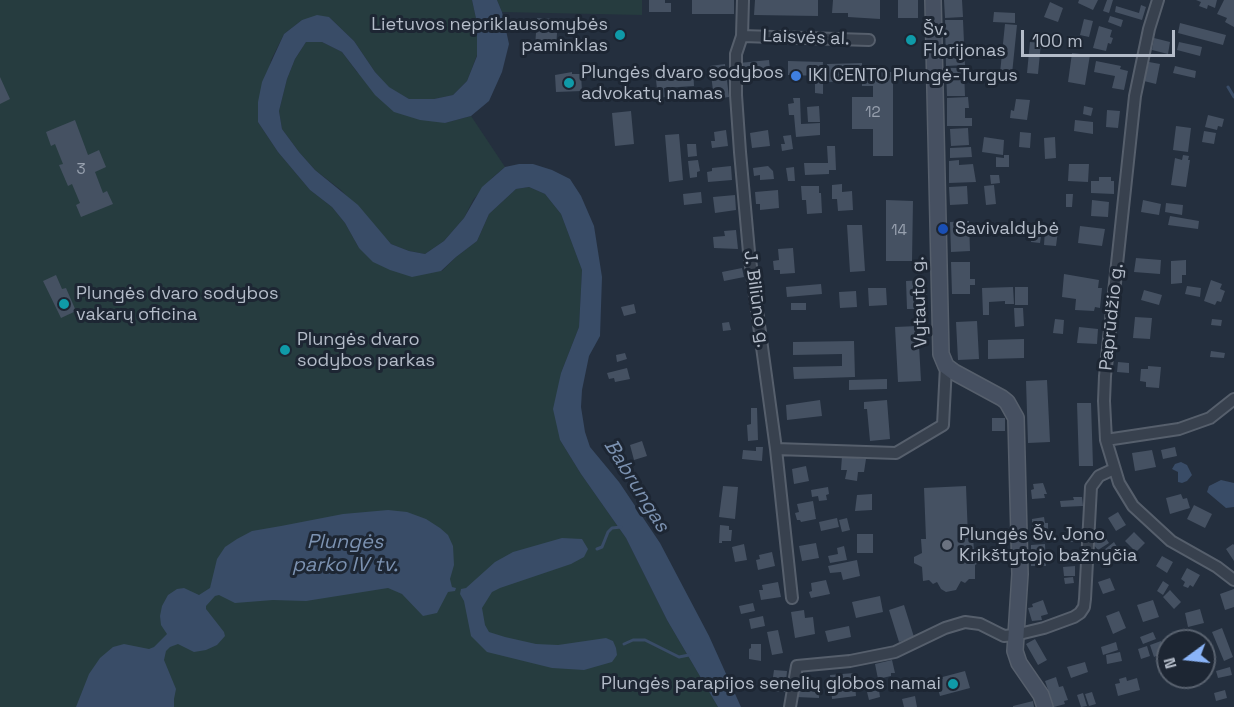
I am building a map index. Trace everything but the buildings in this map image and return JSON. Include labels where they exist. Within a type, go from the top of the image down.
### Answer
[{"type":"main road","name":"Vytauto g.","points":[[933,0],[941,354],[946,366],[1007,402],[1016,418],[1020,574],[1015,635],[1017,658],[1041,696],[1045,707]]},
{"type":"street","name":"J. Biliūno g.","points":[[743,0],[742,36],[736,54],[740,152],[749,252],[776,449],[792,598]]},
{"type":"street","name":"Paprūdžio g.","points":[[1158,0],[1149,29],[1135,96],[1105,376],[1106,440],[1114,469],[1125,495],[1145,519],[1171,541],[1217,567],[1234,580]]},
{"type":"street","name":"Laisvės al.","points":[[742,36],[869,40]]},
{"type":"street","points":[[776,449],[896,453],[943,425],[946,366]]},
{"type":"street","points":[[1106,440],[1179,429],[1210,418],[1234,399]]},
{"type":"street","points":[[790,707],[797,666],[850,661],[895,652],[945,628],[965,622],[980,624],[1004,636],[1044,628],[1074,617],[1084,607],[1091,487],[1099,476],[1114,469]]},
{"type":"green space","name":"Plungės dvaro sodybos parkas","points":[[0,0],[472,0],[477,23],[477,55],[467,81],[453,95],[434,99],[409,99],[388,87],[354,41],[329,17],[302,20],[284,34],[271,60],[258,122],[278,152],[310,190],[332,207],[345,223],[359,248],[442,271],[477,241],[489,214],[516,189],[529,187],[545,194],[561,214],[582,270],[579,327],[561,373],[560,440],[626,538],[667,620],[718,707],[0,707]]},
{"type":"green space","points":[[497,0],[642,0],[642,15],[502,12]]},
{"type":"green space","points":[[306,42],[322,42],[342,52],[357,72],[445,123],[471,116],[505,167],[473,200],[464,218],[444,241],[425,254],[391,244],[341,190],[315,170],[282,129],[279,111],[287,79],[295,59]]},
{"type":"water","points":[[472,0],[497,0],[509,44],[502,72],[489,101],[471,116],[445,123],[420,120],[394,112],[375,95],[342,52],[322,42],[306,42],[295,59],[287,79],[279,111],[282,129],[315,170],[358,205],[391,244],[425,254],[444,241],[464,218],[482,187],[505,167],[533,164],[570,179],[581,196],[594,226],[602,277],[600,336],[589,356],[582,390],[581,407],[585,432],[590,447],[619,482],[660,543],[709,636],[741,707],[718,707],[667,620],[626,538],[560,440],[553,409],[561,373],[579,327],[582,270],[561,214],[545,194],[529,187],[516,189],[489,214],[477,241],[441,271],[412,277],[373,262],[359,248],[345,223],[332,207],[310,190],[278,152],[258,122],[258,102],[262,82],[284,34],[302,20],[317,15],[329,17],[354,41],[375,72],[389,87],[409,99],[434,99],[453,95],[467,81],[477,56],[477,23]]},
{"type":"water","points":[[1181,462],[1187,465],[1192,475],[1182,483],[1178,482],[1178,472],[1172,469],[1175,464]]},
{"type":"water","points":[[1221,480],[1234,483],[1234,507],[1226,508],[1207,492],[1209,486]]},
{"type":"water","name":"Plungės parko IV tv.","points":[[388,510],[407,512],[426,519],[448,535],[453,546],[454,565],[450,579],[452,587],[456,588],[455,591],[448,592],[437,613],[423,616],[402,594],[388,588],[306,601],[273,600],[235,603],[219,595],[215,596],[206,609],[224,632],[225,636],[217,645],[194,652],[178,644],[166,651],[164,660],[176,689],[174,707],[76,707],[89,674],[100,658],[113,647],[124,644],[149,649],[154,647],[167,634],[161,625],[160,616],[168,595],[177,589],[184,588],[199,595],[210,588],[217,559],[225,547],[237,539],[252,531],[343,514]]},
{"type":"water","points":[[562,538],[582,539],[588,549],[584,557],[571,564],[492,592],[482,608],[485,625],[489,632],[536,644],[558,645],[606,638],[613,641],[617,655],[612,662],[584,670],[552,668],[487,652],[471,636],[464,601],[460,594],[461,589],[466,588],[495,562],[513,552]]},
{"type":"waterway","points":[[1228,87],[1234,97]]},
{"type":"waterway","points":[[597,549],[602,547],[612,528],[621,527]]},
{"type":"waterway","points":[[624,644],[633,640],[645,640],[679,657],[689,655]]},
{"type":"place","name":"Lietuvos nepriklausomybės paminklas","points":[[620,35]]},
{"type":"place","name":"Šv. Florijonas","points":[[911,40]]},
{"type":"place","name":"IKI CENTO Plungė-Turgus","points":[[796,76]]},
{"type":"place","name":"Plungės dvaro sodybos advokatų namas","points":[[569,83]]},
{"type":"place","name":"Savivaldybė","points":[[943,229]]},
{"type":"place","name":"Plungės dvaro sodybos vakarų oficina","points":[[64,304]]},
{"type":"place","name":"Plungės dvaro sodybos parkas","points":[[285,350]]},
{"type":"place","name":"Plungės Šv. Jono Krikštytojo bažnyčia","points":[[947,545]]},
{"type":"place","name":"Plungės parapijos senelių globos namai","points":[[953,684]]},
{"type":"water label","name":"Babrungas","points":[[636,486]]}]
